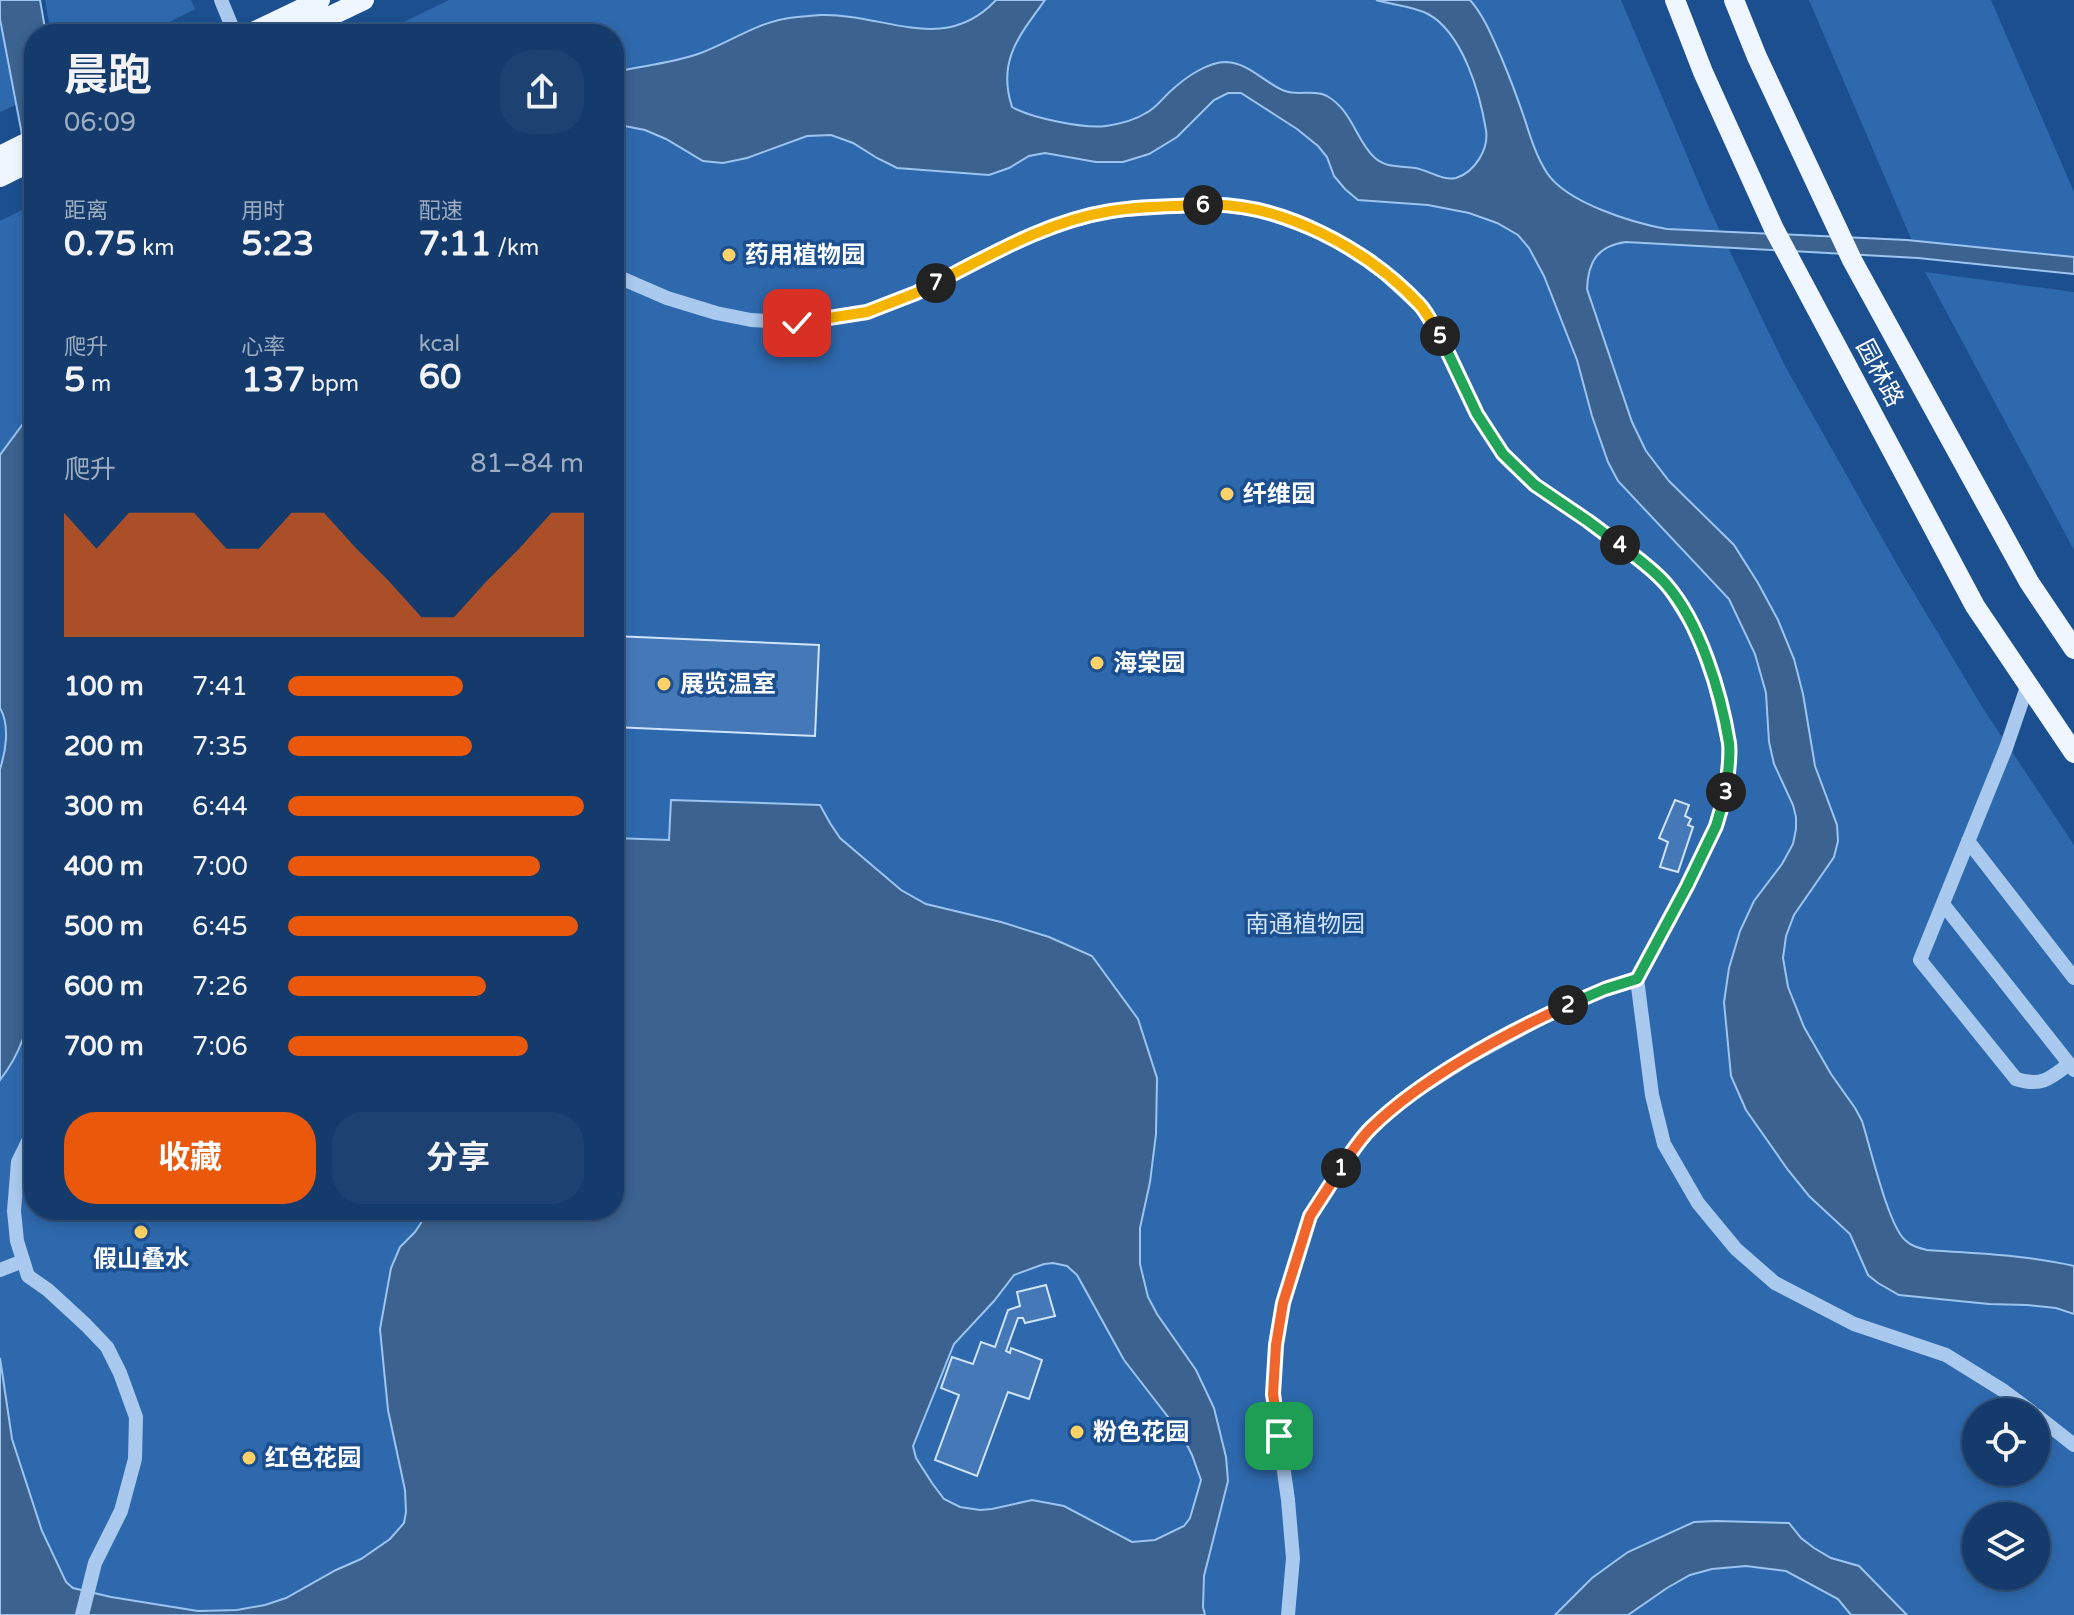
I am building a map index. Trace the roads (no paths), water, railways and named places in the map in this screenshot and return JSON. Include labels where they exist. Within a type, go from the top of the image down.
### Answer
[{"type":"main road","points":[[270,24],[320,0]]},
{"type":"main road","points":[[314,24],[364,0]]},
{"type":"main road","name":"园林路","points":[[1675,0],[1703,72],[1774,229],[1975,606],[2074,753]]},
{"type":"main road","name":"园林路","points":[[1734,0],[1757,57],[1852,260],[2029,582],[2074,649]]},
{"type":"main road","points":[[0,177],[21,154]]},
{"type":"street","points":[[221,0],[231,24]]},
{"type":"street","points":[[624,279],[667,298],[716,313],[751,320],[797,323],[867,312],[892,303],[1019,240],[1057,225],[1110,211],[1214,204],[1264,211],[1325,234],[1370,260],[1421,307],[1440,336],[1477,414],[1503,454],[1535,485],[1654,571],[1669,588],[1692,625],[1712,672],[1729,746],[1726,797],[1716,826],[1687,886],[1637,979],[1652,1095],[1664,1144],[1698,1203],[1736,1249],[1775,1283],[1854,1324],[1946,1355],[2013,1398]]},
{"type":"street","points":[[1943,904],[2072,1067],[2047,1080],[2030,1084],[2016,1079],[1920,960],[2006,748],[2028,684]]},
{"type":"street","points":[[1968,841],[2074,978]]},
{"type":"street","points":[[1288,1615],[1293,1558],[1273,1394],[1283,1303],[1310,1216],[1369,1130],[1402,1100],[1468,1058],[1549,1014],[1605,989],[1637,979]]},
{"type":"street","points":[[24,1150],[18,1162],[14,1211],[17,1241],[28,1276],[48,1290],[107,1347],[136,1417],[132,1472],[121,1511],[107,1536],[89,1582],[82,1615]]},
{"type":"street","points":[[0,1270],[23,1261]]},
{"type":"street","points":[[2050,1426],[2074,1445]]},
{"type":"place","name":"药用植物园","points":[[729,255]]},
{"type":"place","name":"纤维园","points":[[1227,494]]},
{"type":"place","name":"海棠园","points":[[1097,663]]},
{"type":"place","name":"展览温室","points":[[664,684]]},
{"type":"place","name":"假山叠水","points":[[141,1232]]},
{"type":"place","name":"粉色花园","points":[[1077,1432]]},
{"type":"place","name":"红色花园","points":[[249,1458]]},
{"type":"park label","name":"南通植物园","points":[[1305,924]]}]
